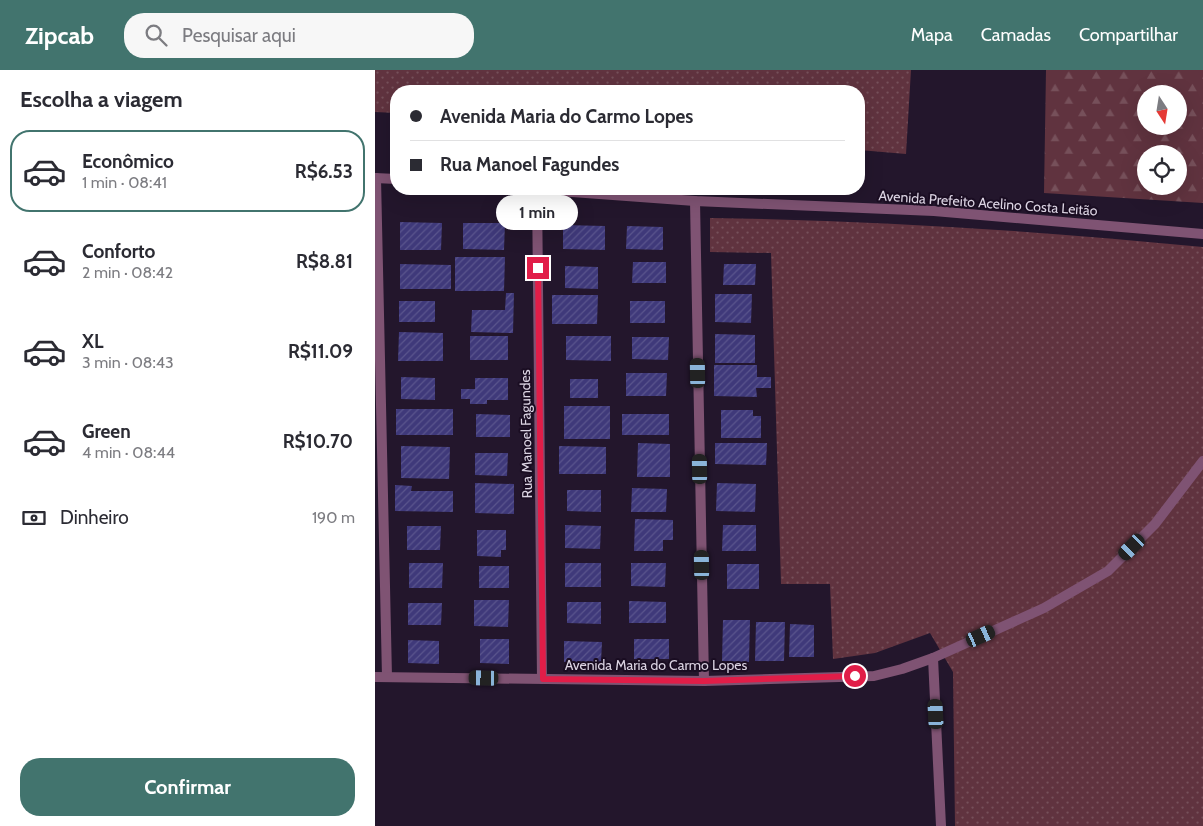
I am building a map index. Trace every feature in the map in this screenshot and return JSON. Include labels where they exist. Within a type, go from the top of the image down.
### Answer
[{"type":"street","points":[[387,677],[375,178],[390,179]]},
{"type":"street","name":"Rua Manoel Fagundes","points":[[537,195],[543,679]]},
{"type":"street","name":"Avenida Prefeito Acelino Costa Leitão","points":[[623,195],[935,211],[1203,234]]},
{"type":"street","points":[[695,200],[704,681]]},
{"type":"street","name":"Avenida Maria do Carmo Lopes","points":[[375,677],[704,681],[874,676],[902,669],[933,658],[1044,608],[1108,571],[1155,524],[1203,460]]},
{"type":"street","points":[[933,658],[941,826]]},
{"type":"green space","points":[[375,70],[911,70],[906,154],[865,151],[865,85],[390,85],[390,113],[375,112]]},
{"type":"green space","points":[[1046,70],[1203,70],[1203,203],[1044,193]]},
{"type":"green space","points":[[710,218],[834,221],[957,227],[1203,247],[1203,826],[955,826],[953,672],[930,633],[875,653],[833,659],[830,584],[781,584],[771,253],[710,252]]},
{"type":"building","points":[[400,222],[442,223],[441,250],[400,250]]},
{"type":"building","points":[[463,223],[505,223],[504,250],[463,249]]},
{"type":"building","points":[[563,225],[605,226],[605,250],[563,249]]},
{"type":"building","points":[[627,226],[663,227],[663,250],[626,249]]},
{"type":"building","points":[[455,257],[505,257],[504,291],[455,291]]},
{"type":"building","points":[[633,262],[666,262],[666,283],[632,283]]},
{"type":"building","points":[[400,264],[451,265],[451,289],[400,289]]},
{"type":"building","points":[[724,264],[756,264],[755,285],[723,285]]},
{"type":"building","points":[[565,266],[598,267],[598,289],[565,288]]},
{"type":"building","points":[[506,293],[514,293],[513,333],[471,332],[472,310],[505,310]]},
{"type":"building","points":[[715,294],[752,294],[751,323],[715,322]]},
{"type":"building","points":[[552,295],[598,295],[597,324],[552,324]]},
{"type":"building","points":[[399,301],[435,301],[435,322],[399,322]]},
{"type":"building","points":[[630,301],[665,301],[665,323],[630,323]]},
{"type":"building","points":[[399,332],[443,333],[443,361],[398,361]]},
{"type":"building","points":[[715,334],[755,335],[755,363],[715,363]]},
{"type":"building","points":[[470,336],[508,336],[508,360],[470,360]]},
{"type":"building","points":[[566,336],[611,336],[611,361],[566,360]]},
{"type":"building","points":[[632,337],[669,337],[668,360],[632,359]]},
{"type":"building","points":[[714,365],[757,365],[757,377],[771,377],[771,388],[756,388],[757,397],[714,396]]},
{"type":"building","points":[[626,373],[667,373],[666,396],[626,396]]},
{"type":"building","points":[[401,377],[435,378],[435,400],[401,399]]},
{"type":"building","points":[[475,378],[508,378],[508,400],[487,400],[487,404],[470,404],[470,399],[461,399],[461,389],[475,389]]},
{"type":"building","points":[[570,379],[598,379],[598,398],[570,398]]},
{"type":"building","points":[[564,406],[610,406],[610,439],[564,439]]},
{"type":"building","points":[[396,409],[453,409],[453,435],[396,435]]},
{"type":"building","points":[[721,410],[753,410],[753,416],[761,416],[761,438],[721,438]]},
{"type":"building","points":[[476,414],[510,415],[510,437],[476,437]]},
{"type":"building","points":[[622,414],[669,414],[669,435],[622,435]]},
{"type":"building","points":[[638,443],[670,444],[670,477],[637,477]]},
{"type":"building","points":[[715,443],[767,443],[766,465],[715,464]]},
{"type":"building","points":[[401,446],[450,447],[449,479],[401,478]]},
{"type":"building","points":[[559,446],[606,447],[606,474],[559,474]]},
{"type":"building","points":[[475,453],[508,453],[507,476],[475,475]]},
{"type":"building","points":[[475,483],[514,484],[514,514],[475,513]]},
{"type":"building","points":[[717,483],[756,484],[755,512],[716,511]]},
{"type":"building","points":[[395,485],[412,486],[411,491],[453,491],[453,512],[395,511]]},
{"type":"building","points":[[632,488],[667,489],[666,512],[631,512]]},
{"type":"building","points":[[567,490],[601,490],[601,512],[567,511]]},
{"type":"building","points":[[635,519],[673,520],[673,540],[663,540],[663,551],[634,551]]},
{"type":"building","points":[[565,525],[601,526],[600,549],[565,548]]},
{"type":"building","points":[[723,525],[756,525],[756,551],[722,551]]},
{"type":"building","points":[[407,526],[441,526],[440,550],[407,550]]},
{"type":"building","points":[[477,530],[506,530],[506,550],[501,550],[501,557],[477,556]]},
{"type":"building","points":[[409,563],[443,563],[442,588],[409,588]]},
{"type":"building","points":[[565,563],[601,563],[601,587],[565,587]]},
{"type":"building","points":[[631,563],[666,563],[665,587],[631,586]]},
{"type":"building","points":[[727,564],[759,564],[759,589],[727,589]]},
{"type":"building","points":[[479,566],[509,566],[509,588],[479,588]]},
{"type":"building","points":[[474,600],[509,600],[508,627],[474,626]]},
{"type":"building","points":[[629,601],[666,602],[666,623],[629,623]]},
{"type":"building","points":[[567,602],[601,602],[601,624],[567,623]]},
{"type":"building","points":[[408,603],[442,603],[441,625],[408,625]]},
{"type":"building","points":[[723,620],[750,620],[749,662],[722,661]]},
{"type":"building","points":[[756,622],[785,622],[784,661],[755,661]]},
{"type":"building","points":[[790,624],[814,625],[814,657],[789,657]]},
{"type":"building","points":[[480,639],[509,639],[509,664],[480,663]]},
{"type":"building","points":[[634,639],[669,639],[669,659],[634,659]]},
{"type":"building","points":[[408,640],[439,641],[439,664],[408,663]]},
{"type":"building","points":[[564,641],[602,642],[601,662],[564,662]]},
{"type":"route","points":[[538,268],[543,679],[704,681],[855,676]]}]
